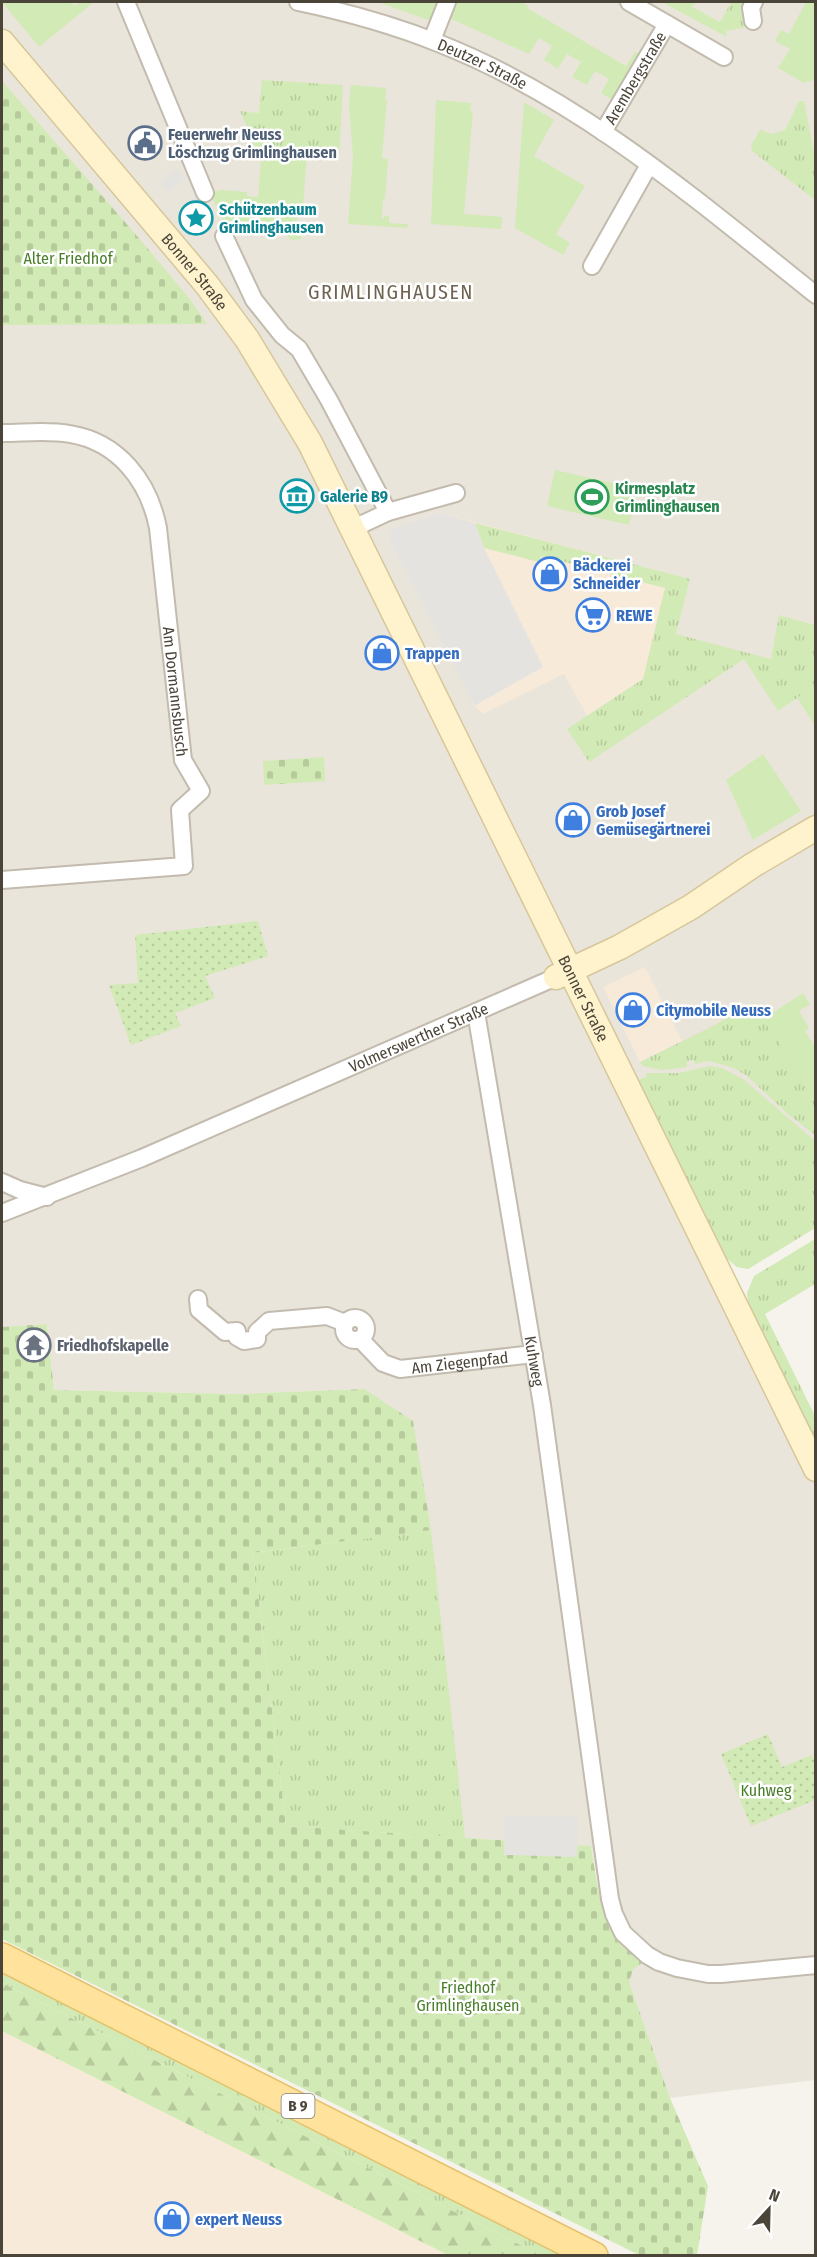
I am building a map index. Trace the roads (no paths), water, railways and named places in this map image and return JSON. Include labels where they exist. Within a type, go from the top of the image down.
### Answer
[{"type":"main road","name":"Bonner Straße","points":[[2,42],[162,229],[241,330],[279,388],[354,528],[563,974],[816,1469]]},
{"type":"main road","name":"Volmerswerther Straße","points":[[563,974],[620,947],[691,907],[753,865],[816,828]]},
{"type":"main road","name":"B 9","points":[[2,1957],[594,2256]]},
{"type":"street","points":[[126,2],[206,193]]},
{"type":"street","name":"Deutzer Straße","points":[[298,2],[390,26],[432,40],[525,84],[603,132],[649,165],[816,295]]},
{"type":"street","points":[[432,40],[447,2]]},
{"type":"street","name":"Arembergstraße","points":[[628,2],[724,57]]},
{"type":"street","points":[[753,21],[751,8],[754,2]]},
{"type":"street","name":"Arembergstraße","points":[[603,132],[667,24]]},
{"type":"street","points":[[592,266],[649,165]]},
{"type":"street","points":[[224,236],[254,300],[282,334],[299,349],[329,400],[388,512]]},
{"type":"street","name":"Am Dormannsbusch","points":[[2,434],[51,432],[87,438],[115,453],[129,465],[145,488],[154,509],[158,528],[183,760],[201,790],[180,810],[184,866],[2,880]]},
{"type":"street","points":[[354,528],[388,512],[456,493]]},
{"type":"street","name":"Volmerswerther Straße","points":[[2,1214],[142,1158],[563,974]]},
{"type":"street","name":"Kuhweg","points":[[476,1012],[502,1159],[521,1289],[534,1354],[601,1848],[614,1914],[623,1933],[637,1947],[659,1962],[676,1968],[721,1974],[816,1965]]},
{"type":"street","points":[[2,1182],[20,1190],[47,1197]]},
{"type":"street","name":"Am Ziegenpfad","points":[[198,1299],[199,1310],[225,1332],[237,1331],[237,1337],[244,1341],[257,1339],[257,1332],[269,1321],[327,1316],[345,1323],[344,1335],[349,1340],[361,1340],[383,1363],[400,1369],[534,1354]]},
{"type":"place","name":"Feuerwehr Neuss Löschzug Grimlinghausen","points":[[145,143]]},
{"type":"place","name":"Schützenbaum Grimlinghausen","points":[[196,218]]},
{"type":"place","name":"Galerie B9","points":[[297,496]]},
{"type":"place","name":"Kirmesplatz Grimlinghausen","points":[[592,497]]},
{"type":"place","name":"Bäckerei Schneider","points":[[550,574]]},
{"type":"place","name":"REWE","points":[[593,615]]},
{"type":"place","name":"Trappen","points":[[382,653]]},
{"type":"place","name":"Grob Josef Gemüsegärtnerei","points":[[573,820]]},
{"type":"place","name":"Citymobile Neuss","points":[[633,1010]]},
{"type":"place","name":"Friedhofskapelle","points":[[34,1345]]},
{"type":"place","name":"expert Neuss","points":[[172,2219]]},
{"type":"district","name":"GRIMLINGHAUSEN","points":[[391,292]]},
{"type":"park label","name":"Alter Friedhof","points":[[68,258]]},
{"type":"park label","name":"Friedhof Grimlinghausen","points":[[468,1996]]}]
